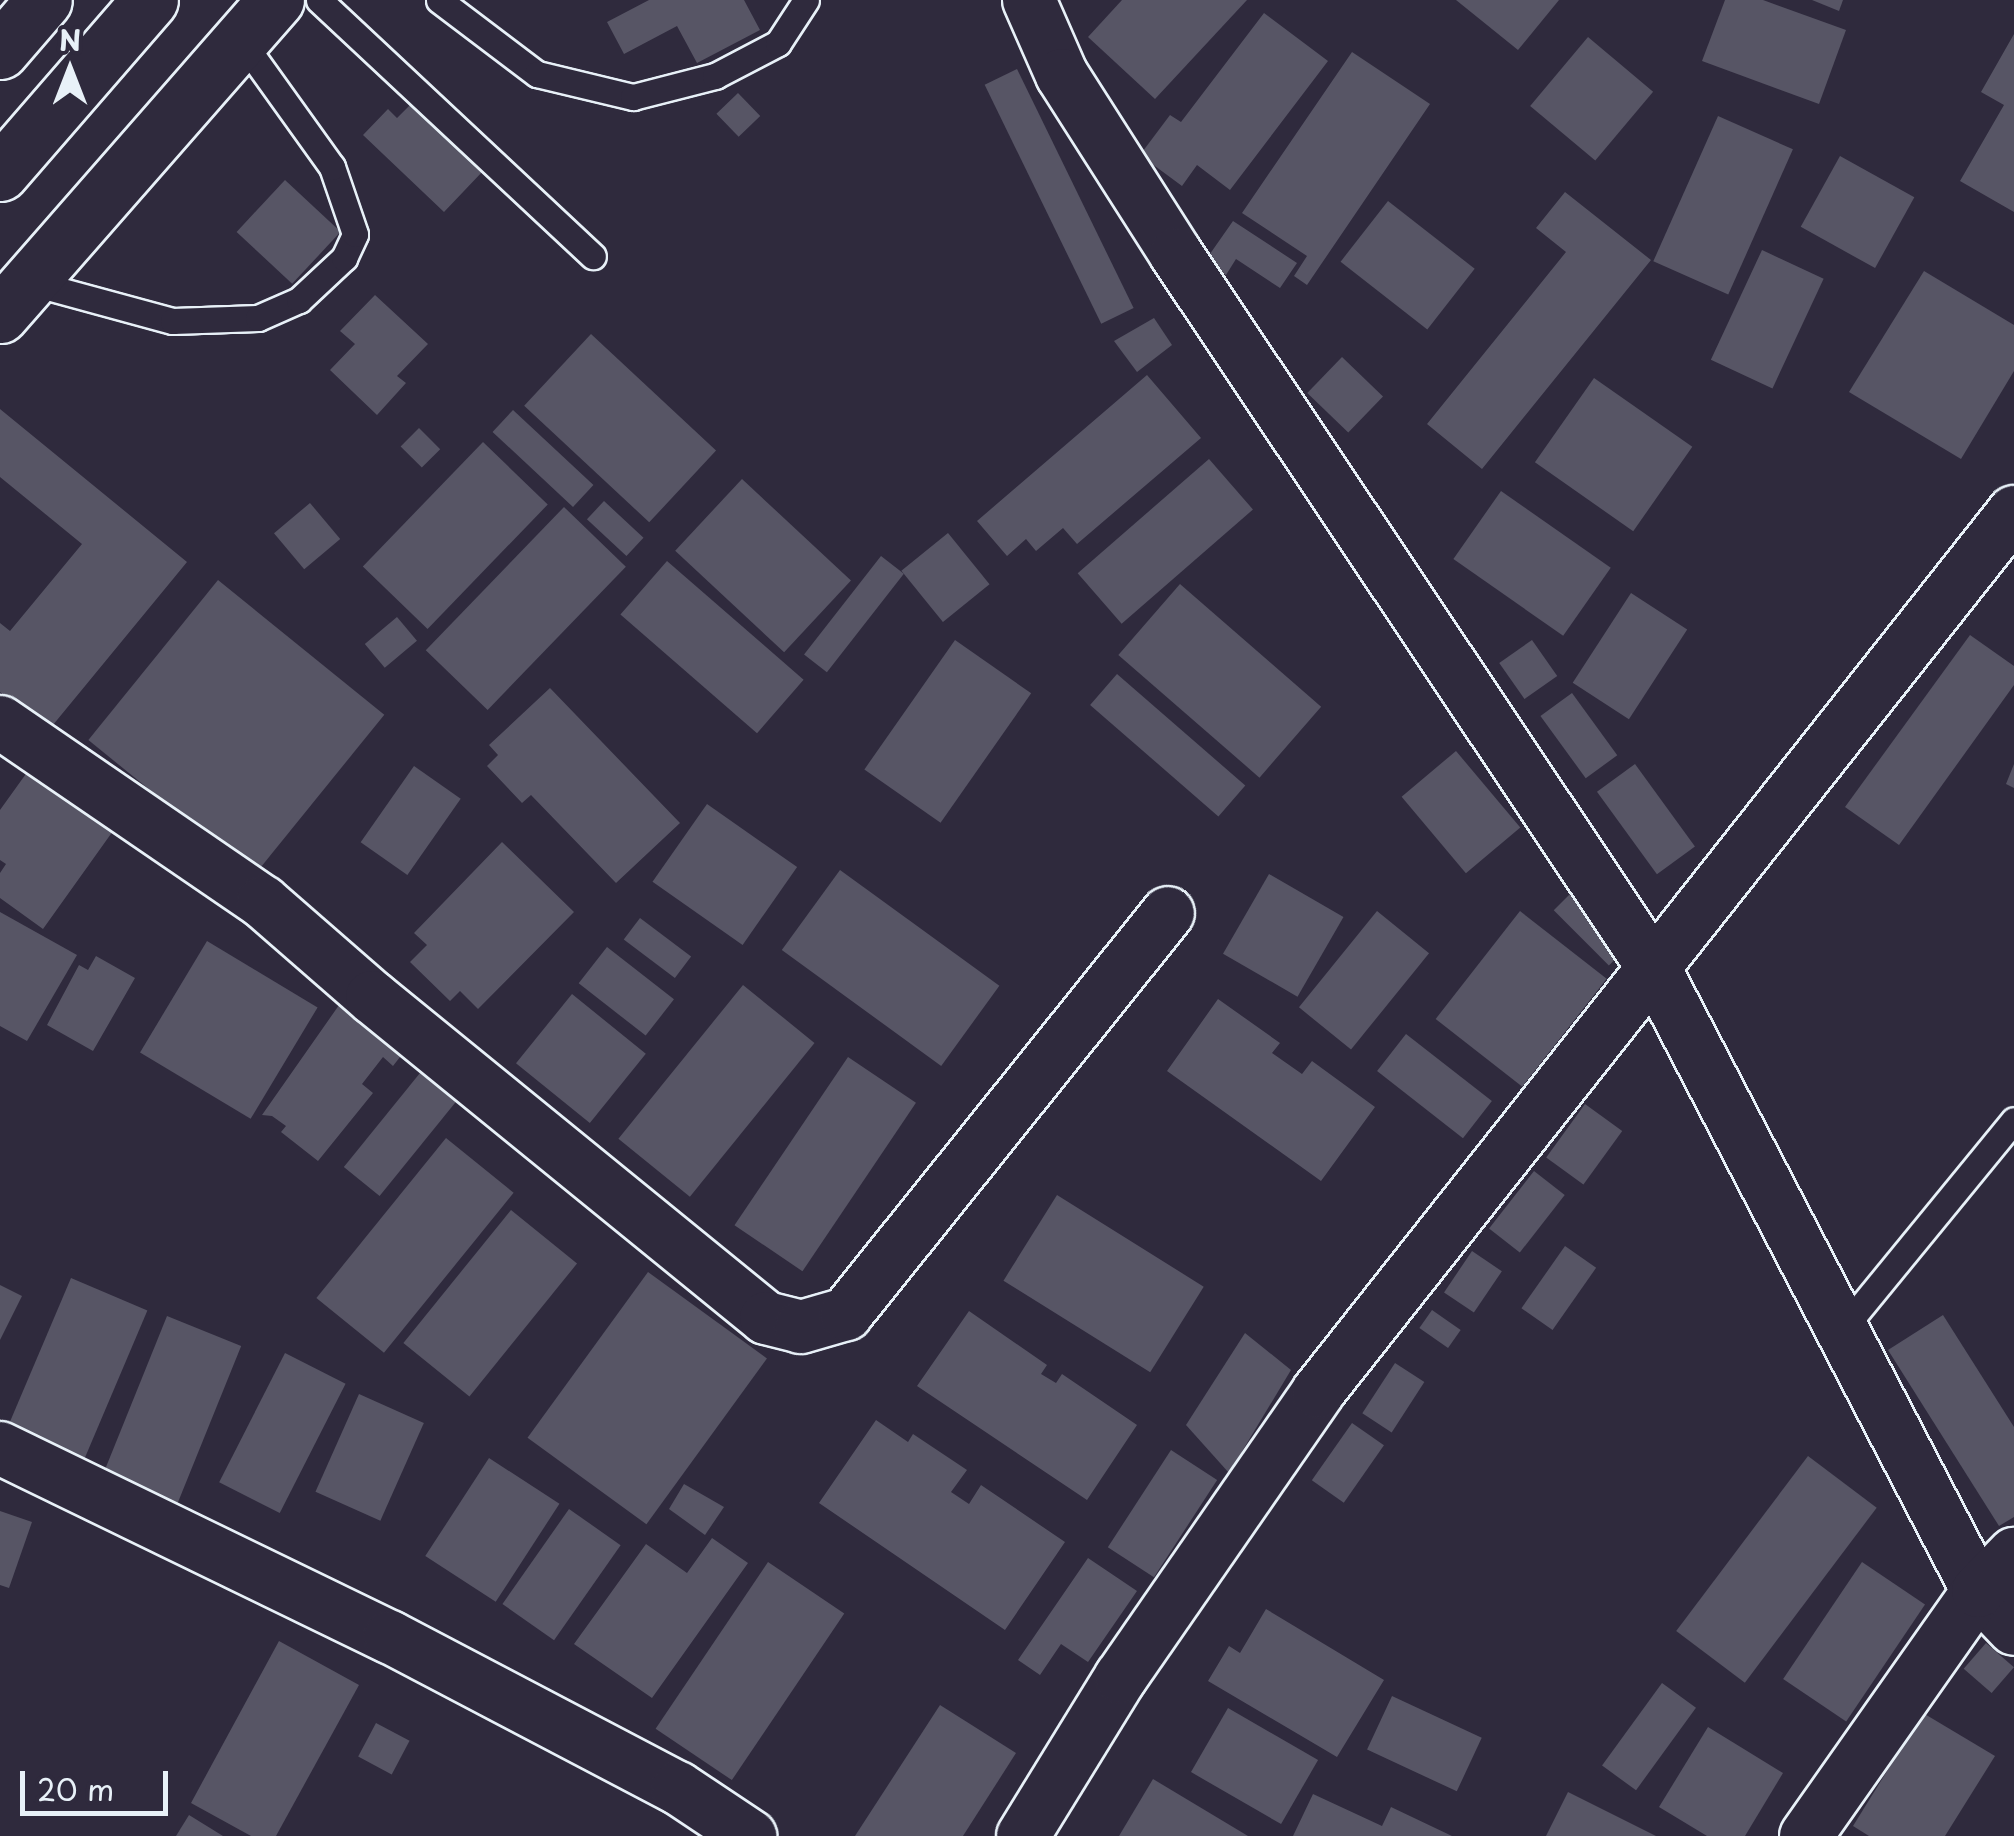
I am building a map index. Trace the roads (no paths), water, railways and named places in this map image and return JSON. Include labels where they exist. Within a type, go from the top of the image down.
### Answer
[{"type":"highway","points":[[0,50],[44,0]]},
{"type":"highway","points":[[0,173],[150,0]]},
{"type":"highway","points":[[14,299],[259,20]]},
{"type":"street","points":[[1029,0],[1062,74],[1176,254],[1655,970],[1978,1591],[2014,1629]]},
{"type":"street","points":[[1023,1836],[1121,1678],[1318,1392],[2014,512]]},
{"type":"street","points":[[0,722],[264,902],[372,997],[766,1318],[801,1327],[846,1314],[1168,913]]},
{"type":"street","points":[[0,1448],[390,1637],[678,1788],[750,1836]]},
{"type":"street","points":[[1806,1836],[1978,1591],[2014,1554]]},
{"type":"lane","points":[[319,0],[593,256]]},
{"type":"lane","points":[[440,0],[537,74],[633,97],[715,76],[778,42],[806,0]]},
{"type":"lane","points":[[14,299],[173,321],[258,318],[298,300],[344,258],[355,234],[332,166],[259,20]]},
{"type":"lane","points":[[1842,1330],[2014,1120]]}]
